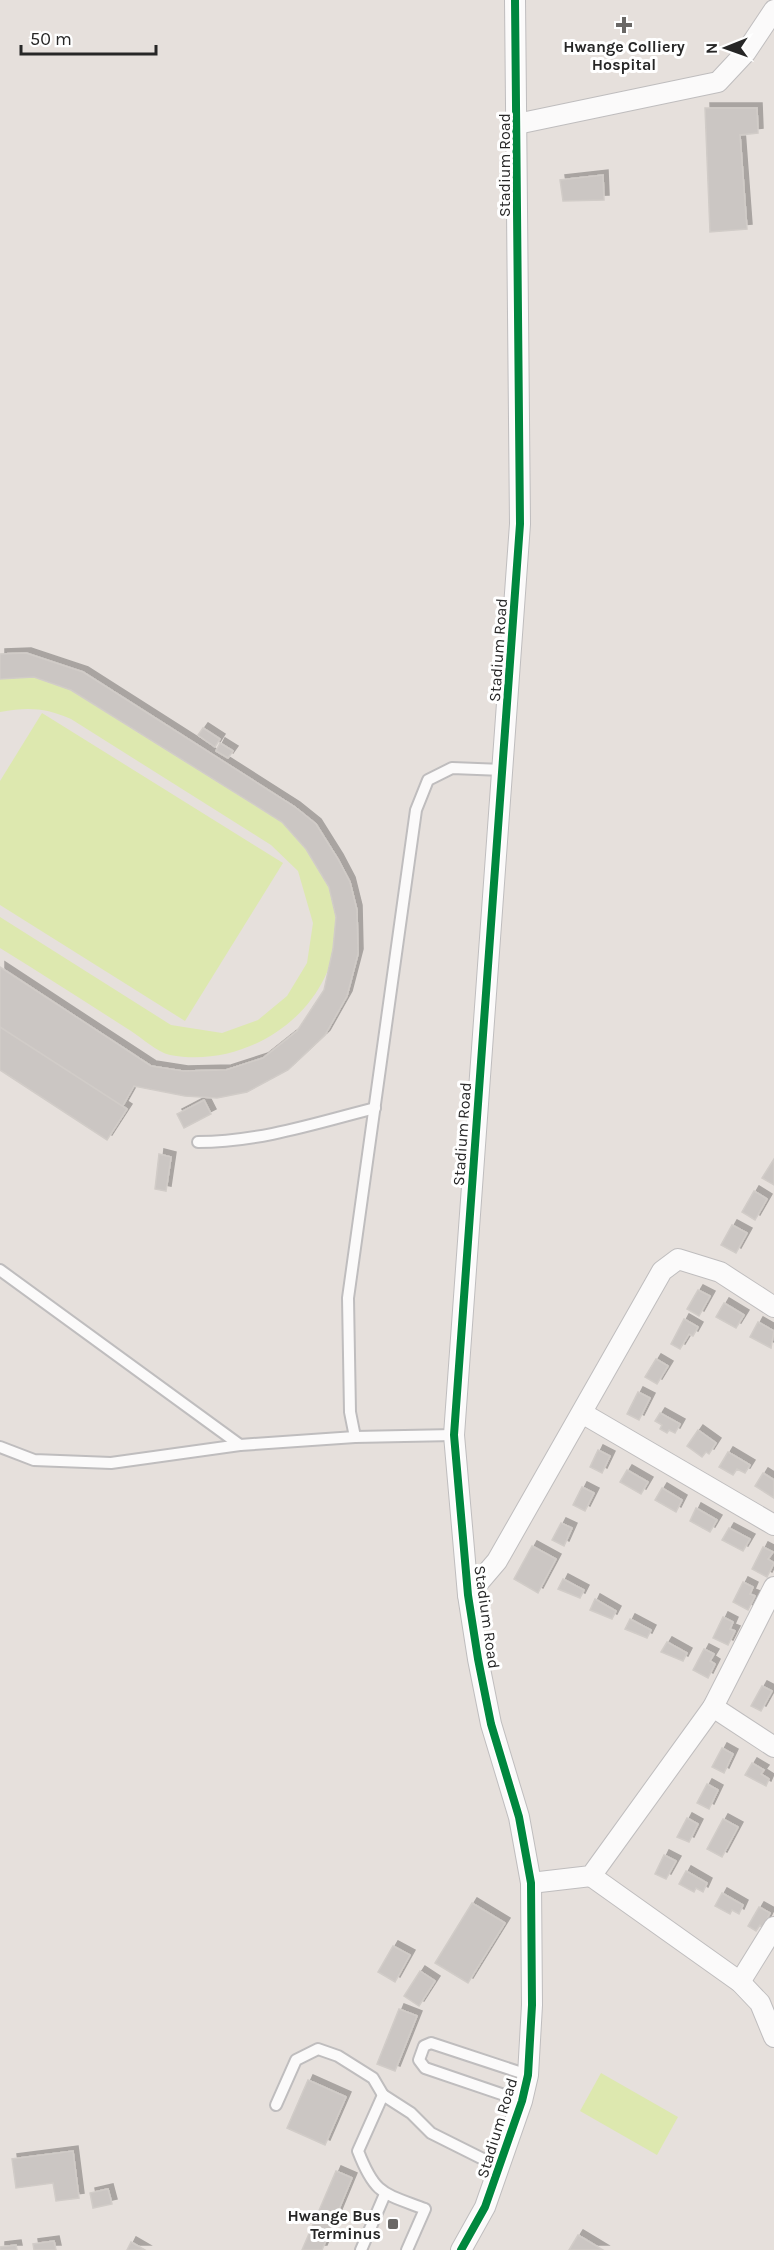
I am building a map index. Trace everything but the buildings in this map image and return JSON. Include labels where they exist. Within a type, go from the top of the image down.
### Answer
[{"type":"street","name":"Stadium Road","points":[[461,2250],[485,2207],[501,2168],[522,2101],[528,2075],[532,2005],[531,1883],[519,1817],[491,1724],[468,1595],[454,1435],[520,524],[515,0]]},
{"type":"street","points":[[517,124],[718,82],[746,52],[774,10]]},
{"type":"street","points":[[468,1595],[496,1561],[662,1271],[678,1259],[720,1272],[774,1306]]},
{"type":"street","points":[[582,1413],[774,1525]]},
{"type":"street","points":[[591,1876],[713,1707],[774,1587]]},
{"type":"street","points":[[713,1707],[774,1747]]},
{"type":"street","points":[[531,1883],[591,1876],[740,1982],[760,2003],[774,2037]]},
{"type":"street","points":[[740,1982],[774,1927]]},
{"type":"lane","points":[[355,1437],[350,1412],[348,1298],[416,810],[428,780],[452,768],[503,770]]},
{"type":"lane","points":[[198,1142],[226,1142],[289,1131],[375,1108]]},
{"type":"lane","points":[[0,1270],[240,1445]]},
{"type":"lane","points":[[0,1447],[34,1460],[111,1463],[240,1445],[355,1437],[454,1435]]},
{"type":"lane","points":[[522,2101],[425,2068],[419,2060],[424,2046],[431,2043],[528,2075]]},
{"type":"lane","points":[[276,2104],[296,2060],[318,2049],[338,2056],[373,2078],[382,2095],[411,2113],[431,2133],[501,2168]]},
{"type":"lane","points":[[382,2095],[358,2151],[369,2180],[385,2193],[425,2209],[407,2250]]},
{"type":"lane","points":[[361,2250],[385,2193]]},
{"type":"green space","points":[[34,677],[71,690],[282,822],[315,861],[329,888],[336,924],[332,958],[319,988],[298,1015],[271,1036],[239,1050],[205,1057],[170,1055],[155,1048],[0,948],[0,917],[171,1025],[222,1033],[258,1020],[287,996],[307,963],[313,923],[298,871],[271,845],[71,719],[37,709],[0,712],[0,679]]},
{"type":"green space","points":[[42,713],[283,863],[185,1021],[0,905],[0,781]]},
{"type":"green space","points":[[601,2073],[678,2117],[657,2155],[580,2111]]},
{"type":"cycle path","points":[[461,2250],[485,2207],[522,2101],[528,2075],[532,2005],[531,1883],[519,1817],[491,1724],[478,1659],[468,1595],[454,1435],[520,524],[515,0]]},
{"type":"place","name":"Hwange Colliery Hospital","points":[[624,25]]},
{"type":"place","name":"Hwange Bus Terminus","points":[[393,2224]]}]
